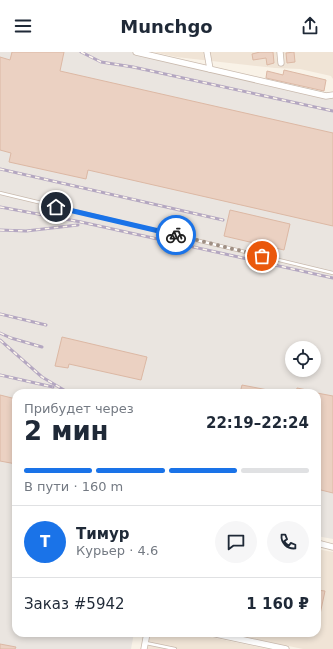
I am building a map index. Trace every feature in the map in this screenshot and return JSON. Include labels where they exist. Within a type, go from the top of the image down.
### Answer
[{"type":"street","points":[[136,52],[326,96],[333,95]]},
{"type":"street","points":[[207,52],[210,69]]},
{"type":"street","points":[[280,52],[282,63]]},
{"type":"street","points":[[321,544],[333,547]]},
{"type":"street","points":[[144,649],[146,637]]},
{"type":"street","points":[[230,637],[286,649]]},
{"type":"lane","points":[[0,193],[333,273]]},
{"type":"lane","points":[[145,642],[175,649]]},
{"type":"shaded area","points":[[0,52],[131,52],[333,98],[333,539],[321,537],[321,389],[12,389],[12,637],[133,637],[131,649],[0,649]]},
{"type":"shaded area","points":[[153,52],[333,52],[333,79],[331,76],[300,69],[275,68],[176,57]]},
{"type":"shaded area","points":[[321,550],[333,552],[333,649],[303,649],[246,637],[321,637]]},
{"type":"shaded area","points":[[149,637],[210,637],[268,649],[147,649]]},
{"type":"building","points":[[12,52],[64,52],[60,71],[333,133],[333,226],[88,170],[86,179],[9,162],[11,153],[0,150],[0,57],[10,60]]},
{"type":"building","points":[[260,52],[273,52],[274,63],[267,65],[266,58],[253,60],[252,54]]},
{"type":"building","points":[[294,52],[295,62],[287,63],[286,53]]},
{"type":"building","points":[[284,70],[326,80],[324,91],[266,78],[267,71],[283,75]]},
{"type":"building","points":[[230,210],[290,224],[284,250],[224,236]]},
{"type":"building","points":[[62,337],[147,357],[141,380],[69,364],[68,368],[55,366]]},
{"type":"building","points":[[242,385],[263,389],[241,389]]},
{"type":"building","points":[[321,394],[333,396],[333,493],[321,490]]},
{"type":"building","points":[[0,395],[12,398],[12,463],[0,461]]},
{"type":"building","points":[[321,590],[325,591],[321,610]]},
{"type":"building","points":[[0,644],[16,647],[15,649],[0,649]]},
{"type":"railway","points":[[81,52],[101,62],[133,67],[333,111]]},
{"type":"railway","points":[[0,169],[223,220]]},
{"type":"railway","points":[[0,207],[81,222],[333,278]]},
{"type":"railway","points":[[0,230],[26,231],[78,225]]},
{"type":"railway","points":[[0,314],[46,325]]},
{"type":"railway","points":[[0,333],[11,338],[42,347]]},
{"type":"railway","points":[[0,340],[42,377],[62,389]]},
{"type":"railway","points":[[0,375],[53,387]]},
{"type":"way so far","points":[[176,235],[262,256]]},
{"type":"route","points":[[56,207],[176,235]]}]
